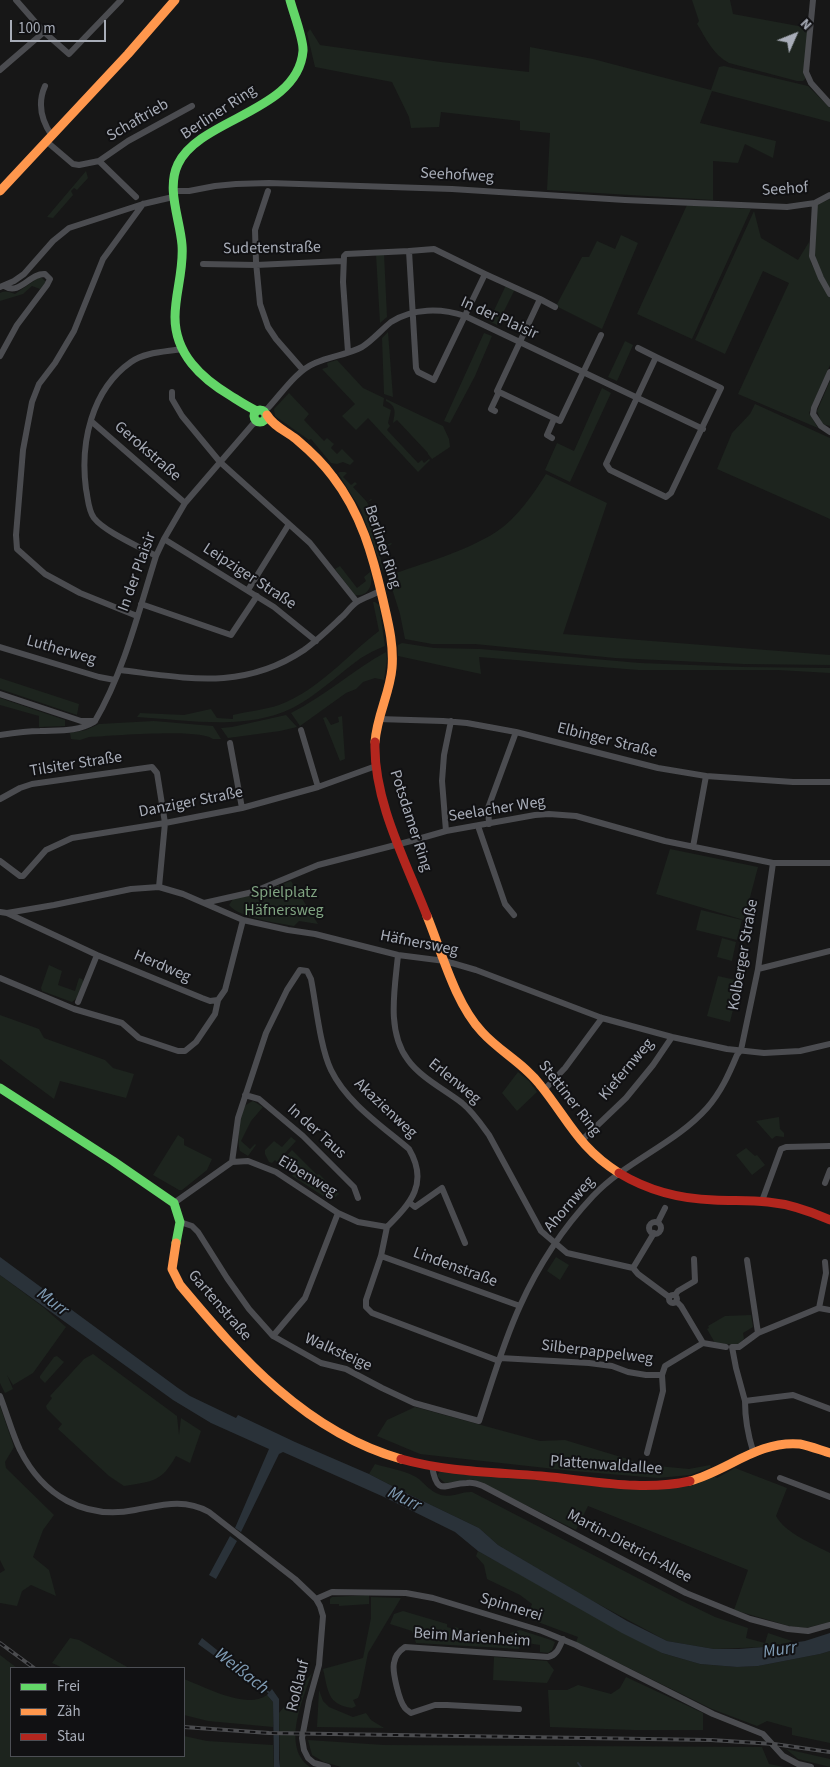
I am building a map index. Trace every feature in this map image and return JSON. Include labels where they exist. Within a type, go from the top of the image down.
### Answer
[{"type":"street","points":[[20,1],[44,32],[69,54],[121,0]]},
{"type":"street","points":[[0,191],[175,0]]},
{"type":"street","name":"Berliner Ring","points":[[290,0],[304,56],[299,70],[287,86],[196,143],[186,151],[177,165],[173,194],[182,246],[182,264],[175,318],[182,349],[197,372],[209,383],[310,450],[330,471],[347,495],[364,533],[381,590],[389,627]]},
{"type":"street","points":[[813,0],[806,72],[811,84],[830,104]]},
{"type":"street","points":[[0,70],[44,32]]},
{"type":"street","points":[[45,86],[41,95],[41,111],[49,139]]},
{"type":"street","name":"Schaftrieb","points":[[49,139],[73,164],[79,165],[99,161],[128,141],[192,106]]},
{"type":"street","name":"Schaftrieb","points":[[99,161],[136,197]]},
{"type":"street","name":"Seehofweg","points":[[2,286],[24,274],[53,241],[69,228],[173,194],[215,186],[269,183],[452,189],[740,206]]},
{"type":"street","points":[[268,191],[255,230],[260,304],[268,326],[276,339],[303,370]]},
{"type":"street","name":"Seehof","points":[[740,206],[787,207],[814,204],[830,195]]},
{"type":"street","points":[[137,616],[80,593],[45,574],[17,549],[16,535],[23,450],[32,402],[39,384],[55,363],[74,331],[103,259],[143,204]]},
{"type":"street","points":[[814,204],[812,256],[820,278],[830,294]]},
{"type":"street","points":[[485,274],[434,380],[418,372],[416,368],[409,251],[434,249],[555,307]]},
{"type":"street","name":"Sudetenstraße","points":[[203,264],[256,265],[342,261],[346,254],[409,251]]},
{"type":"street","points":[[342,261],[348,352]]},
{"type":"street","points":[[0,356],[17,325],[50,280],[45,274],[41,274],[20,287],[13,289],[2,286]]},
{"type":"street","points":[[495,411],[491,409],[499,392],[497,391],[540,299]]},
{"type":"street","name":"In der Plaisir","points":[[95,721],[105,705],[120,670],[156,556],[185,503],[303,370],[314,363],[362,346],[396,320],[429,310],[440,310],[465,316],[702,429]]},
{"type":"street","points":[[499,392],[560,421],[601,335]]},
{"type":"street","points":[[638,348],[656,356],[721,388],[668,497],[610,470],[606,466],[606,461],[656,356]]},
{"type":"street","points":[[156,556],[110,530],[92,516],[87,496],[84,462],[91,421],[96,405],[115,375],[140,357],[182,349]]},
{"type":"street","points":[[830,372],[813,414],[821,426],[830,432]]},
{"type":"street","points":[[172,392],[172,399],[182,416],[220,462],[310,544],[357,602]]},
{"type":"street","points":[[552,438],[547,435],[554,419]]},
{"type":"street","name":"Gerokstraße","points":[[91,421],[185,503]]},
{"type":"street","points":[[248,590],[289,524]]},
{"type":"street","name":"Leipziger Straße","points":[[164,539],[274,607],[316,641]]},
{"type":"street","points":[[120,670],[209,680],[240,677],[263,671],[289,659],[316,641],[357,602],[381,590]]},
{"type":"street","points":[[141,604],[231,635],[257,596]]},
{"type":"street","name":"Potsdamer Ring","points":[[389,627],[392,655],[391,676],[378,719],[376,766],[399,844],[445,960]]},
{"type":"street","name":"Lutherweg","points":[[0,647],[115,680]]},
{"type":"street","points":[[0,694],[81,722],[95,721]]},
{"type":"street","name":"Elbinger Straße","points":[[378,719],[451,721],[516,732],[658,768],[706,776],[793,782],[830,782]]},
{"type":"street","points":[[0,735],[39,730],[66,731],[82,728],[95,721]]},
{"type":"street","points":[[446,831],[442,781],[444,756],[451,721]]},
{"type":"street","points":[[301,730],[318,787]]},
{"type":"street","points":[[489,824],[488,808],[516,732]]},
{"type":"street","points":[[230,743],[242,808]]},
{"type":"street","name":"Danziger Straße","points":[[0,861],[20,876],[26,874],[46,850],[62,841],[242,808],[318,787],[376,766]]},
{"type":"street","name":"Tilsiter Straße","points":[[0,799],[32,784],[152,767],[157,774],[165,823]]},
{"type":"street","points":[[693,847],[706,776]]},
{"type":"street","name":"Seelacher Weg","points":[[202,903],[253,892],[318,865],[446,831],[535,815],[576,816],[693,847],[773,863],[830,863]]},
{"type":"street","points":[[159,887],[165,823]]},
{"type":"street","points":[[478,826],[505,904],[514,915]]},
{"type":"street","name":"Kolberger Straße","points":[[741,1050],[758,969],[773,863]]},
{"type":"street","name":"Häfnersweg","points":[[4,912],[159,887],[182,894],[243,920],[315,934],[398,955],[445,960],[602,1018],[672,1036],[752,1052],[783,1053],[830,1044]]},
{"type":"street","name":"Herdweg","points":[[4,912],[98,955],[202,998],[210,1001],[218,1000]]},
{"type":"street","points":[[0,978],[74,1010],[122,1023],[139,1038],[185,1052],[196,1042],[215,1014],[218,1000],[225,990],[243,920]]},
{"type":"street","points":[[758,969],[830,951]]},
{"type":"street","points":[[78,1002],[98,955]]},
{"type":"street","name":"Erlenweg","points":[[398,955],[394,1010],[396,1030],[402,1050],[415,1068],[463,1104],[480,1122],[489,1135],[531,1215],[541,1231],[554,1243],[566,1253],[633,1268]]},
{"type":"street","name":"Stettiner Ring","points":[[445,960],[470,1020],[499,1048],[528,1070],[584,1138],[588,1149],[620,1174],[658,1191],[689,1198],[762,1201],[799,1208],[830,1220]]},
{"type":"street","name":"Akazienweg","points":[[245,1095],[266,1033],[287,990],[300,970],[305,969],[310,975],[324,1051],[330,1069],[340,1085],[359,1106],[409,1149],[418,1169],[410,1203],[387,1227]]},
{"type":"street","points":[[544,1090],[565,1068],[602,1018]]},
{"type":"street","name":"Kiefernweg","points":[[584,1138],[626,1098],[653,1065],[672,1036]]},
{"type":"street","name":"Ahornweg","points":[[479,1420],[499,1359],[520,1306],[554,1243],[594,1194],[694,1121],[708,1107],[721,1089],[741,1050]]},
{"type":"street","points":[[0,1088],[114,1161],[174,1204],[232,1162],[235,1128],[245,1095]]},
{"type":"street","name":"In der Taus","points":[[245,1095],[258,1099],[303,1136],[354,1186],[358,1198]]},
{"type":"street","points":[[762,1201],[781,1149],[786,1147],[830,1146]]},
{"type":"street","name":"Eibenweg","points":[[232,1162],[248,1161],[276,1172],[338,1212]]},
{"type":"street","points":[[825,1183],[830,1170]]},
{"type":"street","points":[[410,1203],[415,1207],[442,1188],[465,1243]]},
{"type":"street","name":"Gartenstraße","points":[[174,1204],[180,1222],[172,1263],[172,1273],[183,1289],[257,1371],[298,1409],[324,1426],[372,1449],[396,1458],[432,1466]]},
{"type":"street","points":[[665,1208],[658,1222],[652,1222],[650,1225],[650,1229],[654,1233],[633,1268],[638,1274],[682,1306],[703,1343]]},
{"type":"street","points":[[273,1336],[305,1298],[338,1212],[358,1222],[387,1227],[381,1256]]},
{"type":"street","name":"Walksteige","points":[[180,1222],[192,1226],[198,1232],[248,1309],[273,1336],[321,1363],[346,1369],[414,1403],[479,1420]]},
{"type":"street","name":"Lindenstraße","points":[[381,1256],[520,1306]]},
{"type":"street","name":"Silberpappelweg","points":[[381,1256],[366,1300],[368,1310],[372,1313],[499,1359],[589,1363],[612,1366],[628,1372],[646,1375],[662,1374]]},
{"type":"street","points":[[673,1298],[678,1291],[695,1281],[694,1260]]},
{"type":"street","points":[[747,1260],[758,1333]]},
{"type":"street","points":[[819,1308],[826,1272],[824,1262]]},
{"type":"street","points":[[753,1451],[745,1413],[746,1401],[732,1348],[739,1347],[750,1337],[758,1333],[819,1308],[830,1310]]},
{"type":"street","points":[[647,1453],[663,1391],[662,1374],[665,1366],[703,1343],[726,1347]]},
{"type":"street","points":[[746,1401],[793,1395],[830,1409]]},
{"type":"street","points":[[0,1396],[20,1449],[27,1461],[46,1484],[63,1498],[84,1509],[108,1513],[122,1513],[164,1505],[191,1504],[209,1512],[283,1570],[316,1599]]},
{"type":"street","name":"Plattenwaldallee","points":[[432,1466],[652,1486],[692,1481],[706,1476],[753,1451],[767,1447],[793,1444],[830,1452]]},
{"type":"street","name":"Martin-Dietrich-Allee","points":[[432,1466],[434,1479],[441,1486],[447,1487],[466,1482],[483,1486],[686,1593],[729,1611],[768,1625],[798,1631],[830,1626]]},
{"type":"street","points":[[780,1478],[830,1497]]},
{"type":"street","name":"Spinnerei","points":[[316,1599],[332,1592],[406,1593],[433,1598],[563,1639],[705,1711],[763,1734],[783,1756],[812,1767]]},
{"type":"street","name":"Roßlauf","points":[[316,1599],[323,1616],[319,1665],[309,1701],[302,1738],[304,1750],[308,1758],[314,1763],[328,1767]]},
{"type":"street","name":"Beim Marienheim","points":[[519,1709],[435,1705],[411,1713],[405,1709],[395,1679],[393,1664],[398,1651],[405,1647],[548,1657],[553,1656],[563,1639]]},
{"type":"green space","points":[[692,0],[730,0],[733,14],[809,28],[805,79],[797,81],[723,60],[710,46],[697,24],[699,21]]},
{"type":"green space","points":[[310,29],[320,45],[529,72],[530,47],[593,59],[711,90],[719,67],[724,66],[808,86],[830,108],[830,122],[712,91],[700,123],[776,141],[773,158],[745,144],[738,163],[713,161],[713,200],[547,190],[550,133],[520,130],[520,121],[441,112],[439,127],[411,128],[409,117],[392,82],[315,67],[307,33]]},
{"type":"green space","points":[[86,171],[88,178],[77,190],[74,188],[71,191],[73,195],[53,218],[47,217]]},
{"type":"green space","points":[[830,199],[830,289],[819,269],[814,252],[817,205]]},
{"type":"green space","points":[[687,205],[751,209],[692,339],[637,314]]},
{"type":"green space","points":[[754,211],[761,238],[798,260],[809,242],[811,263],[830,298],[830,365],[809,413],[818,428],[738,394],[789,283],[763,271],[725,354],[695,340]]},
{"type":"green space","points":[[621,235],[638,243],[602,329],[556,306],[582,257],[589,257],[597,241],[615,249]]},
{"type":"green space","points":[[384,253],[387,317],[380,323],[376,254]]},
{"type":"green space","points":[[38,278],[42,278],[46,282],[40,289],[32,286],[23,294],[0,301],[0,293],[6,291],[15,294]]},
{"type":"green space","points":[[507,283],[516,287],[497,325],[489,321]]},
{"type":"green space","points":[[388,332],[393,397],[384,394],[382,338]]},
{"type":"green space","points":[[484,333],[492,336],[475,376],[450,423],[444,421]]},
{"type":"green space","points":[[625,341],[633,345],[617,381],[608,377]]},
{"type":"green space","points":[[337,360],[363,388],[384,398],[383,406],[391,410],[388,423],[390,426],[387,430],[418,463],[422,460],[424,463],[430,460],[418,472],[368,418],[356,430],[342,416],[355,404],[322,369],[328,367],[327,363]]},
{"type":"green space","points":[[830,381],[830,426],[822,424],[817,411]]},
{"type":"green space","points":[[602,388],[611,393],[570,482],[545,470],[557,443],[574,451]]},
{"type":"green space","points":[[289,393],[309,414],[304,420],[324,441],[327,438],[334,444],[331,448],[337,454],[342,449],[354,461],[350,465],[343,462],[331,463],[311,439],[309,440],[275,416],[274,409]]},
{"type":"green space","points":[[386,399],[443,426],[449,439],[450,447],[432,459],[397,420],[393,423],[394,408]]},
{"type":"green space","points":[[755,404],[830,438],[830,519],[717,469],[732,433],[750,414]]},
{"type":"green space","points":[[338,473],[347,473],[343,477],[351,485],[355,482],[357,484],[353,487],[367,502],[372,513],[377,511],[378,513],[373,516],[379,529],[384,527],[385,529],[380,531],[386,545],[392,544],[379,551],[384,574],[361,510]]},
{"type":"green space","points":[[546,474],[607,503],[563,634],[830,655],[830,665],[744,664],[615,658],[475,644],[432,644],[405,639],[400,614],[388,576],[457,551],[496,532],[530,498]]},
{"type":"green space","points":[[340,566],[357,588],[366,581],[364,577],[370,572],[371,585],[367,592],[355,595],[335,569]]},
{"type":"green space","points":[[373,602],[379,605],[385,646],[361,658],[311,697],[284,712],[264,718],[222,722],[137,717],[140,713],[184,715],[211,709],[217,718],[233,719],[233,715],[274,707],[293,699],[320,682],[379,631]]},
{"type":"green space","points":[[402,643],[434,648],[480,649],[640,663],[830,668],[830,673],[778,670],[638,670],[479,657],[481,674],[398,656],[398,645]]},
{"type":"green space","points":[[386,652],[384,680],[375,678],[363,682],[356,689],[346,693],[300,726],[291,713],[316,699]]},
{"type":"green space","points":[[0,678],[79,704],[77,715],[0,689]]},
{"type":"green space","points":[[0,698],[65,720],[65,726],[39,727],[39,716],[0,705]]},
{"type":"green space","points":[[286,715],[297,727],[228,738],[221,728],[232,727]]},
{"type":"green space","points":[[342,716],[345,759],[340,761],[323,718],[326,717],[331,725],[339,722],[338,717]]},
{"type":"green space","points":[[154,721],[213,726],[221,739],[173,733],[89,737],[80,740],[71,739],[70,733],[86,730],[99,724]]},
{"type":"green space","points":[[670,849],[758,867],[744,920],[656,894]]},
{"type":"green space","name":"Spielplatz Häfnersweg","points":[[291,881],[318,924],[299,921],[294,926],[250,917],[234,910],[229,905],[233,899],[255,894]]},
{"type":"green space","points":[[701,910],[742,920],[737,940],[696,930]]},
{"type":"green space","points":[[722,938],[736,942],[732,961],[717,957]]},
{"type":"green space","points":[[49,965],[62,971],[58,985],[75,991],[79,978],[82,979],[84,983],[77,998],[72,1002],[42,991],[41,988]]},
{"type":"green space","points":[[718,976],[740,981],[730,1022],[707,1016]]},
{"type":"green space","points":[[0,1015],[39,1029],[44,1038],[105,1060],[113,1068],[134,1074],[126,1098],[60,1081],[54,1099],[0,1059]]},
{"type":"green space","points":[[518,1072],[529,1081],[537,1092],[517,1111],[502,1093]]},
{"type":"green space","points":[[253,1101],[263,1107],[251,1121],[241,1141],[250,1149],[256,1145],[248,1156],[240,1151],[239,1127],[244,1109],[247,1104]]},
{"type":"green space","points":[[779,1117],[780,1129],[784,1133],[784,1137],[776,1136],[772,1139],[756,1121]]},
{"type":"green space","points":[[178,1135],[184,1139],[184,1145],[212,1159],[207,1170],[182,1190],[153,1175]]},
{"type":"green space","points":[[291,1137],[296,1141],[277,1162],[275,1160],[272,1163],[269,1162],[265,1150],[274,1141],[282,1147]]},
{"type":"green space","points":[[746,1148],[755,1156],[757,1155],[765,1165],[752,1175],[736,1155]]},
{"type":"green space","points":[[292,1150],[339,1194],[331,1201],[292,1176],[299,1168],[285,1157]]},
{"type":"green space","points":[[556,1257],[569,1265],[560,1280],[547,1271]]},
{"type":"green space","points":[[0,1275],[66,1327],[33,1373],[13,1385],[7,1375],[13,1389],[5,1393],[0,1383]]},
{"type":"green space","points":[[751,1315],[753,1327],[743,1333],[744,1339],[737,1345],[715,1343],[707,1329],[709,1328],[708,1326],[725,1316]]},
{"type":"green space","points":[[93,1354],[177,1416],[179,1435],[181,1418],[201,1431],[190,1463],[176,1456],[171,1465],[155,1479],[124,1486],[109,1476],[58,1429],[62,1424],[46,1406],[52,1398],[50,1396],[84,1359]]},
{"type":"green space","points":[[57,1356],[64,1362],[45,1383],[40,1376],[54,1357]]},
{"type":"green space","points":[[0,1406],[14,1447],[5,1462],[6,1468],[54,1515],[43,1530],[33,1557],[49,1570],[56,1596],[31,1585],[22,1591],[17,1606],[0,1603],[0,1573],[5,1570],[0,1560]]},
{"type":"green space","points":[[415,1407],[540,1441],[565,1440],[647,1465],[689,1469],[710,1465],[711,1467],[690,1475],[658,1478],[573,1471],[420,1454],[377,1436],[387,1420]]},
{"type":"green space","points":[[375,1464],[416,1477],[434,1492],[441,1495],[449,1496],[472,1492],[680,1600],[715,1617],[748,1628],[746,1638],[765,1643],[768,1633],[792,1641],[764,1647],[714,1649],[667,1641],[589,1599],[498,1545],[479,1528],[369,1474]]},
{"type":"green space","points":[[735,1468],[787,1488],[776,1516],[793,1533],[830,1553],[830,1622],[806,1628],[789,1626],[734,1610],[748,1570],[588,1506],[576,1530],[475,1480],[445,1483],[437,1476],[440,1471],[652,1490],[714,1476],[717,1478]]},
{"type":"green space","points":[[478,1551],[662,1653],[700,1664],[737,1667],[758,1666],[830,1651],[830,1743],[792,1735],[792,1728],[767,1721],[757,1726],[712,1709],[576,1642],[578,1637],[527,1618],[532,1604],[520,1595],[487,1579],[484,1565],[476,1556]]},
{"type":"green space","points":[[369,1595],[369,1604],[339,1606],[339,1604],[330,1604],[332,1597]]},
{"type":"green space","points":[[371,1597],[401,1598],[368,1653],[360,1693],[358,1698],[353,1700],[356,1706],[352,1708],[338,1704],[333,1700],[328,1690],[323,1669],[363,1658],[371,1618]]},
{"type":"green space","points":[[403,1611],[447,1624],[447,1627],[454,1629],[455,1627],[477,1634],[476,1641],[508,1643],[510,1633],[520,1630],[555,1642],[552,1650],[548,1653],[540,1652],[540,1645],[520,1642],[519,1649],[416,1643],[412,1631],[390,1624],[394,1614]]},
{"type":"green space","points":[[70,1638],[79,1640],[127,1667],[61,1667],[52,1663]]},
{"type":"green space","points":[[0,1655],[16,1667],[10,1667],[10,1757],[185,1757],[185,1736],[207,1741],[273,1745],[274,1767],[0,1767]]},
{"type":"green space","points":[[494,1657],[547,1661],[554,1670],[547,1683],[493,1680]]},
{"type":"green space","points":[[312,1673],[300,1709],[296,1735],[297,1748],[301,1758],[310,1767],[280,1767],[279,1713]]},
{"type":"green space","points":[[626,1677],[703,1713],[703,1730],[550,1727],[548,1690],[567,1690],[578,1685],[611,1694],[620,1688]]},
{"type":"green space","points":[[185,1679],[214,1692],[237,1699],[259,1699],[267,1695],[273,1702],[273,1727],[208,1721],[185,1715]]},
{"type":"green space","points":[[319,1690],[323,1701],[329,1707],[353,1717],[366,1713],[371,1720],[384,1728],[317,1727]]},
{"type":"green space","points":[[308,1740],[384,1745],[762,1747],[769,1764],[784,1767],[341,1767],[324,1762],[312,1755]]},
{"type":"green space","points":[[786,1749],[830,1759],[830,1767],[798,1759]]},
{"type":"water","name":"Murr","points":[[0,1257],[190,1396],[236,1418],[238,1415],[369,1474],[479,1528],[498,1545],[627,1621],[667,1641],[714,1649],[739,1649],[805,1641],[830,1633],[830,1651],[758,1666],[737,1667],[700,1664],[662,1653],[622,1633],[478,1551],[455,1532],[384,1497],[283,1452],[279,1454],[241,1532],[235,1528],[269,1449],[211,1423],[173,1400],[0,1275]]},
{"type":"water","points":[[230,1536],[237,1541],[216,1579],[209,1575]]},
{"type":"water","name":"Weißach","points":[[202,1638],[247,1674],[241,1675],[198,1644]]},
{"type":"water","points":[[272,1689],[279,1699],[280,1767],[274,1767],[273,1702],[267,1695]]},
{"type":"waterway","name":"Weißach","points":[[242,1673],[271,1694]]},
{"type":"waterway","points":[[578,1763],[581,1767]]},
{"type":"railway","points":[[0,1643],[33,1667]]},
{"type":"railway","points":[[185,1727],[269,1733],[711,1740],[774,1744],[830,1752]]},
{"type":"traffic: fast","points":[[257,411],[220,389],[200,373],[185,354],[180,342],[176,330],[175,317],[182,263],[182,245],[173,184],[178,164],[189,148],[206,136],[267,101],[284,88],[297,71],[303,46],[290,0]]},
{"type":"traffic: fast","points":[[258,410],[262,410],[266,416],[262,422],[258,422],[254,418],[254,414],[258,410]]},
{"type":"traffic: fast","points":[[0,1088],[174,1203],[180,1222],[176,1243]]},
{"type":"traffic: slow","points":[[0,191],[128,54],[175,0]]},
{"type":"traffic: slow","points":[[267,415],[276,425],[306,448],[329,472],[351,505],[370,551],[389,625],[392,659],[391,677],[378,723],[375,742]]},
{"type":"traffic: slow","points":[[427,916],[450,977],[472,1020],[489,1039],[535,1078],[584,1144],[605,1164],[619,1173]]},
{"type":"traffic: slow","points":[[176,1243],[172,1269],[180,1285],[252,1365],[305,1411],[335,1431],[367,1447],[401,1459]]},
{"type":"traffic: slow","points":[[690,1481],[757,1451],[785,1444],[800,1444],[830,1453]]},
{"type":"traffic: jam","points":[[375,742],[379,786],[385,808],[427,916]]},
{"type":"traffic: jam","points":[[619,1173],[653,1189],[677,1196],[784,1204],[830,1220]]},
{"type":"traffic: jam","points":[[401,1459],[453,1469],[616,1484],[653,1485],[690,1481]]}]
